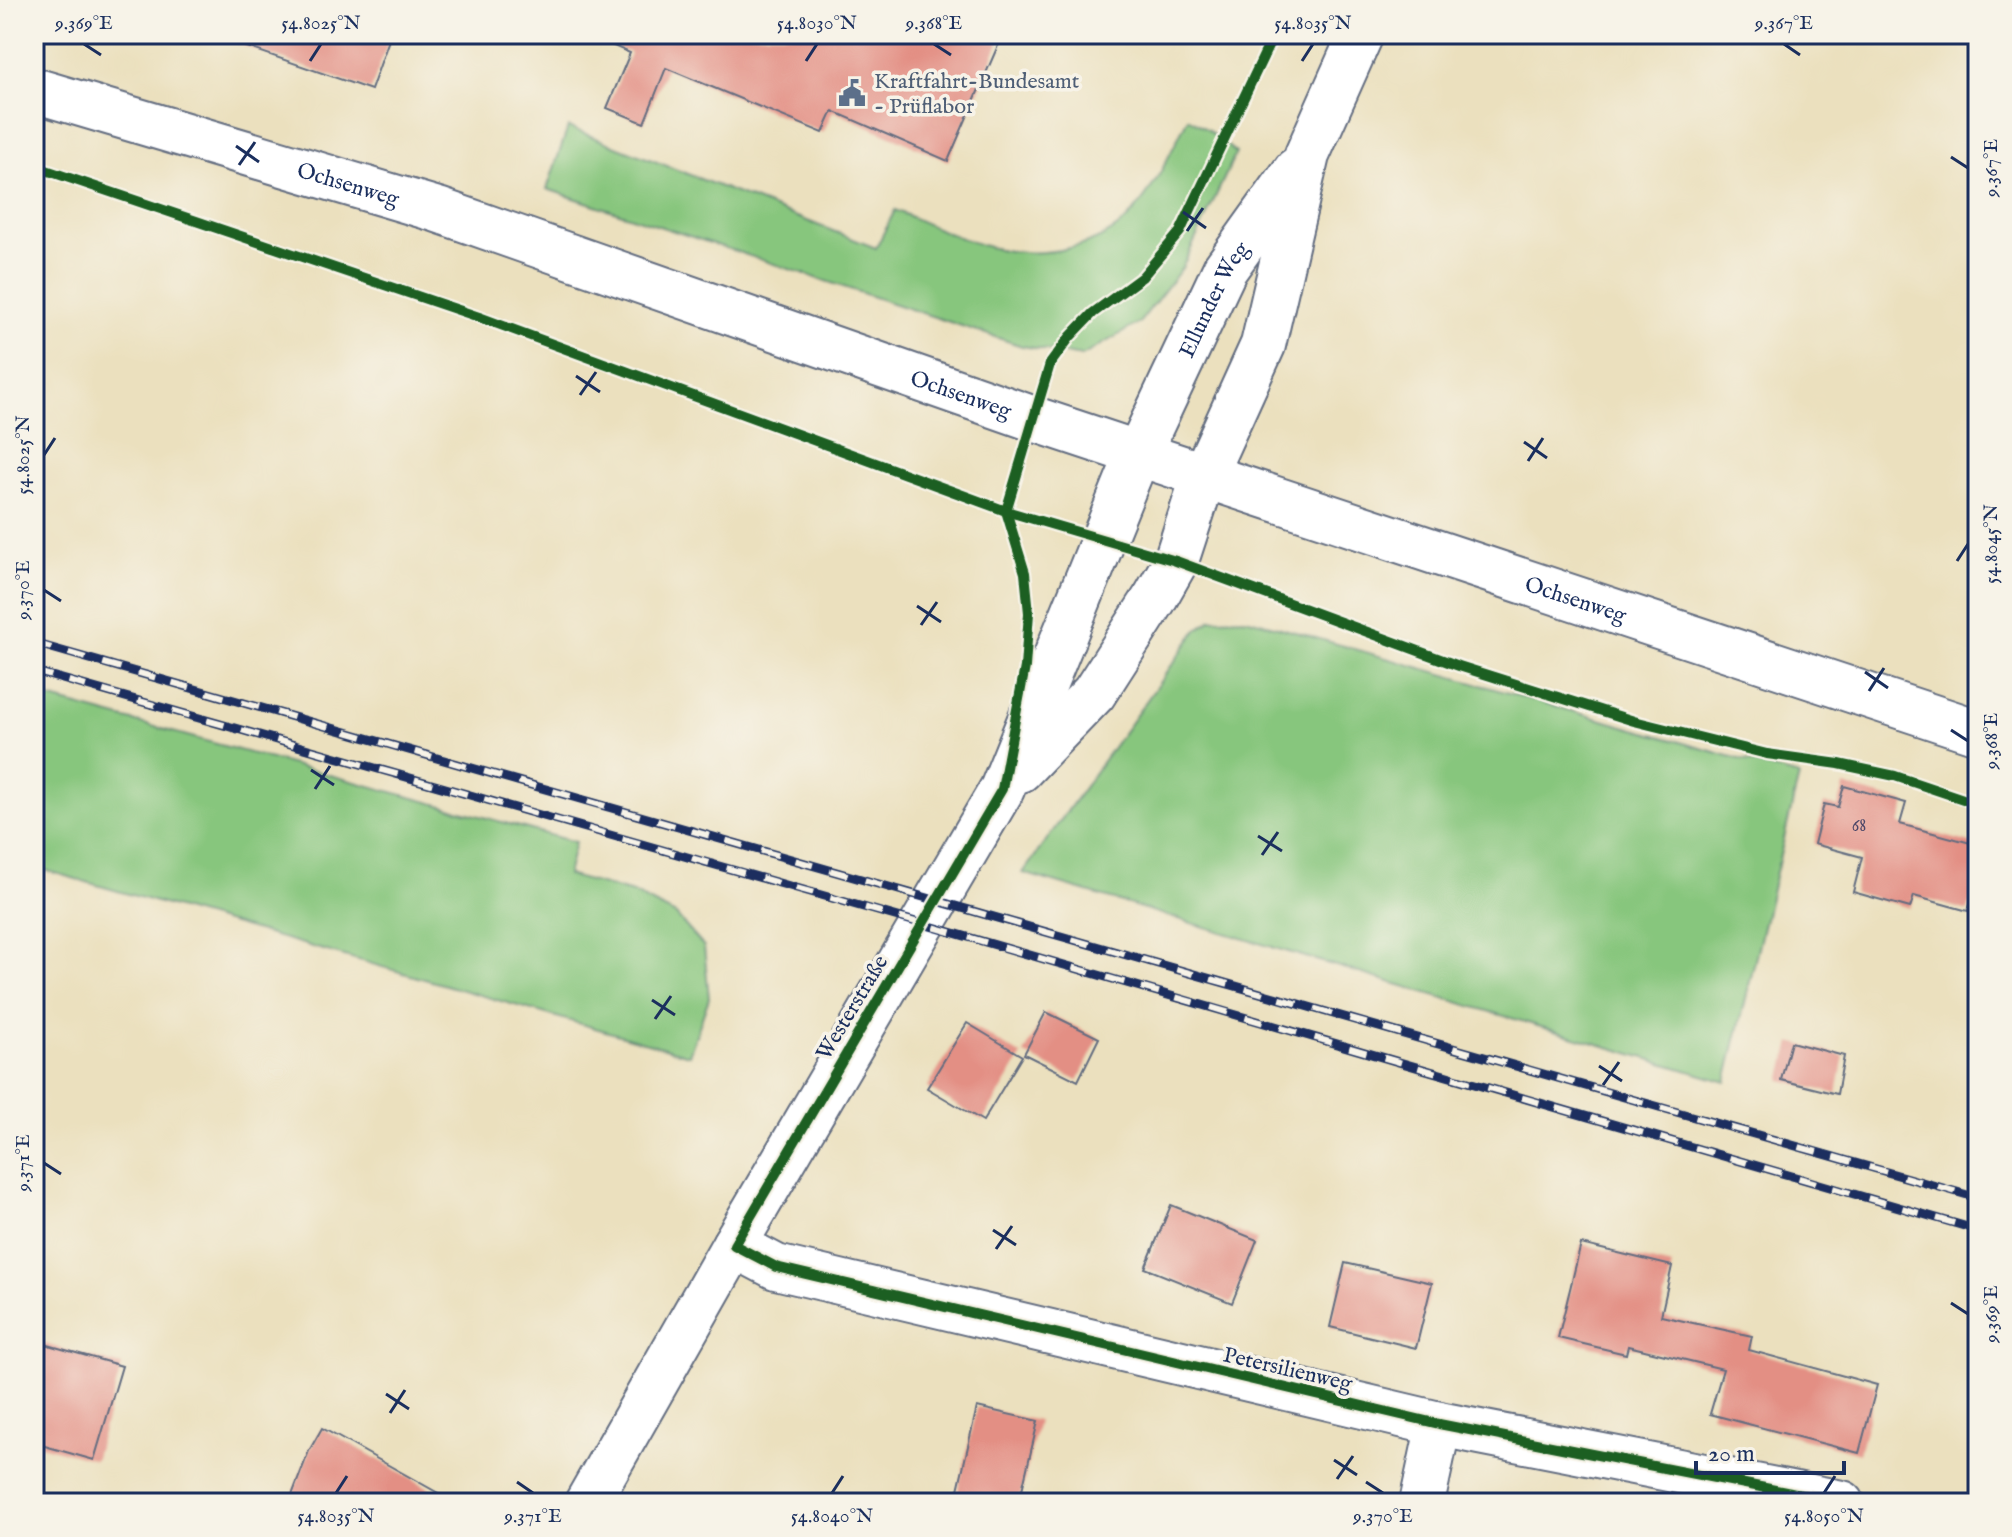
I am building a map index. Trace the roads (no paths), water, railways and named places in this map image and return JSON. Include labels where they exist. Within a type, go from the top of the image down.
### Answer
[{"type":"main road","name":"Ellunder Weg","points":[[1204,475],[1263,345],[1307,155],[1361,34]]},
{"type":"main road","name":"Ochsenweg","points":[[34,90],[438,210],[1138,454],[1978,732]]},
{"type":"main road","name":"Ellunder Weg","points":[[1138,454],[1225,269],[1307,155]]},
{"type":"main road","name":"Westerstraße","points":[[587,1503],[734,1245],[1002,789],[1138,454]]},
{"type":"main road","name":"Westerstraße","points":[[1002,789],[1094,693],[1176,561],[1204,475]]},
{"type":"main road","name":"Petersilienweg","points":[[734,1245],[776,1267],[1439,1424],[1842,1503]]},
{"type":"main road","points":[[1422,1503],[1439,1424]]},
{"type":"railway","points":[[34,643],[1978,1198]]},
{"type":"railway","points":[[34,671],[923,924],[1978,1230]]},
{"type":"place","name":"Kraftfahrt-Bundesamt - Prüflabor","points":[[852,93]]}]
